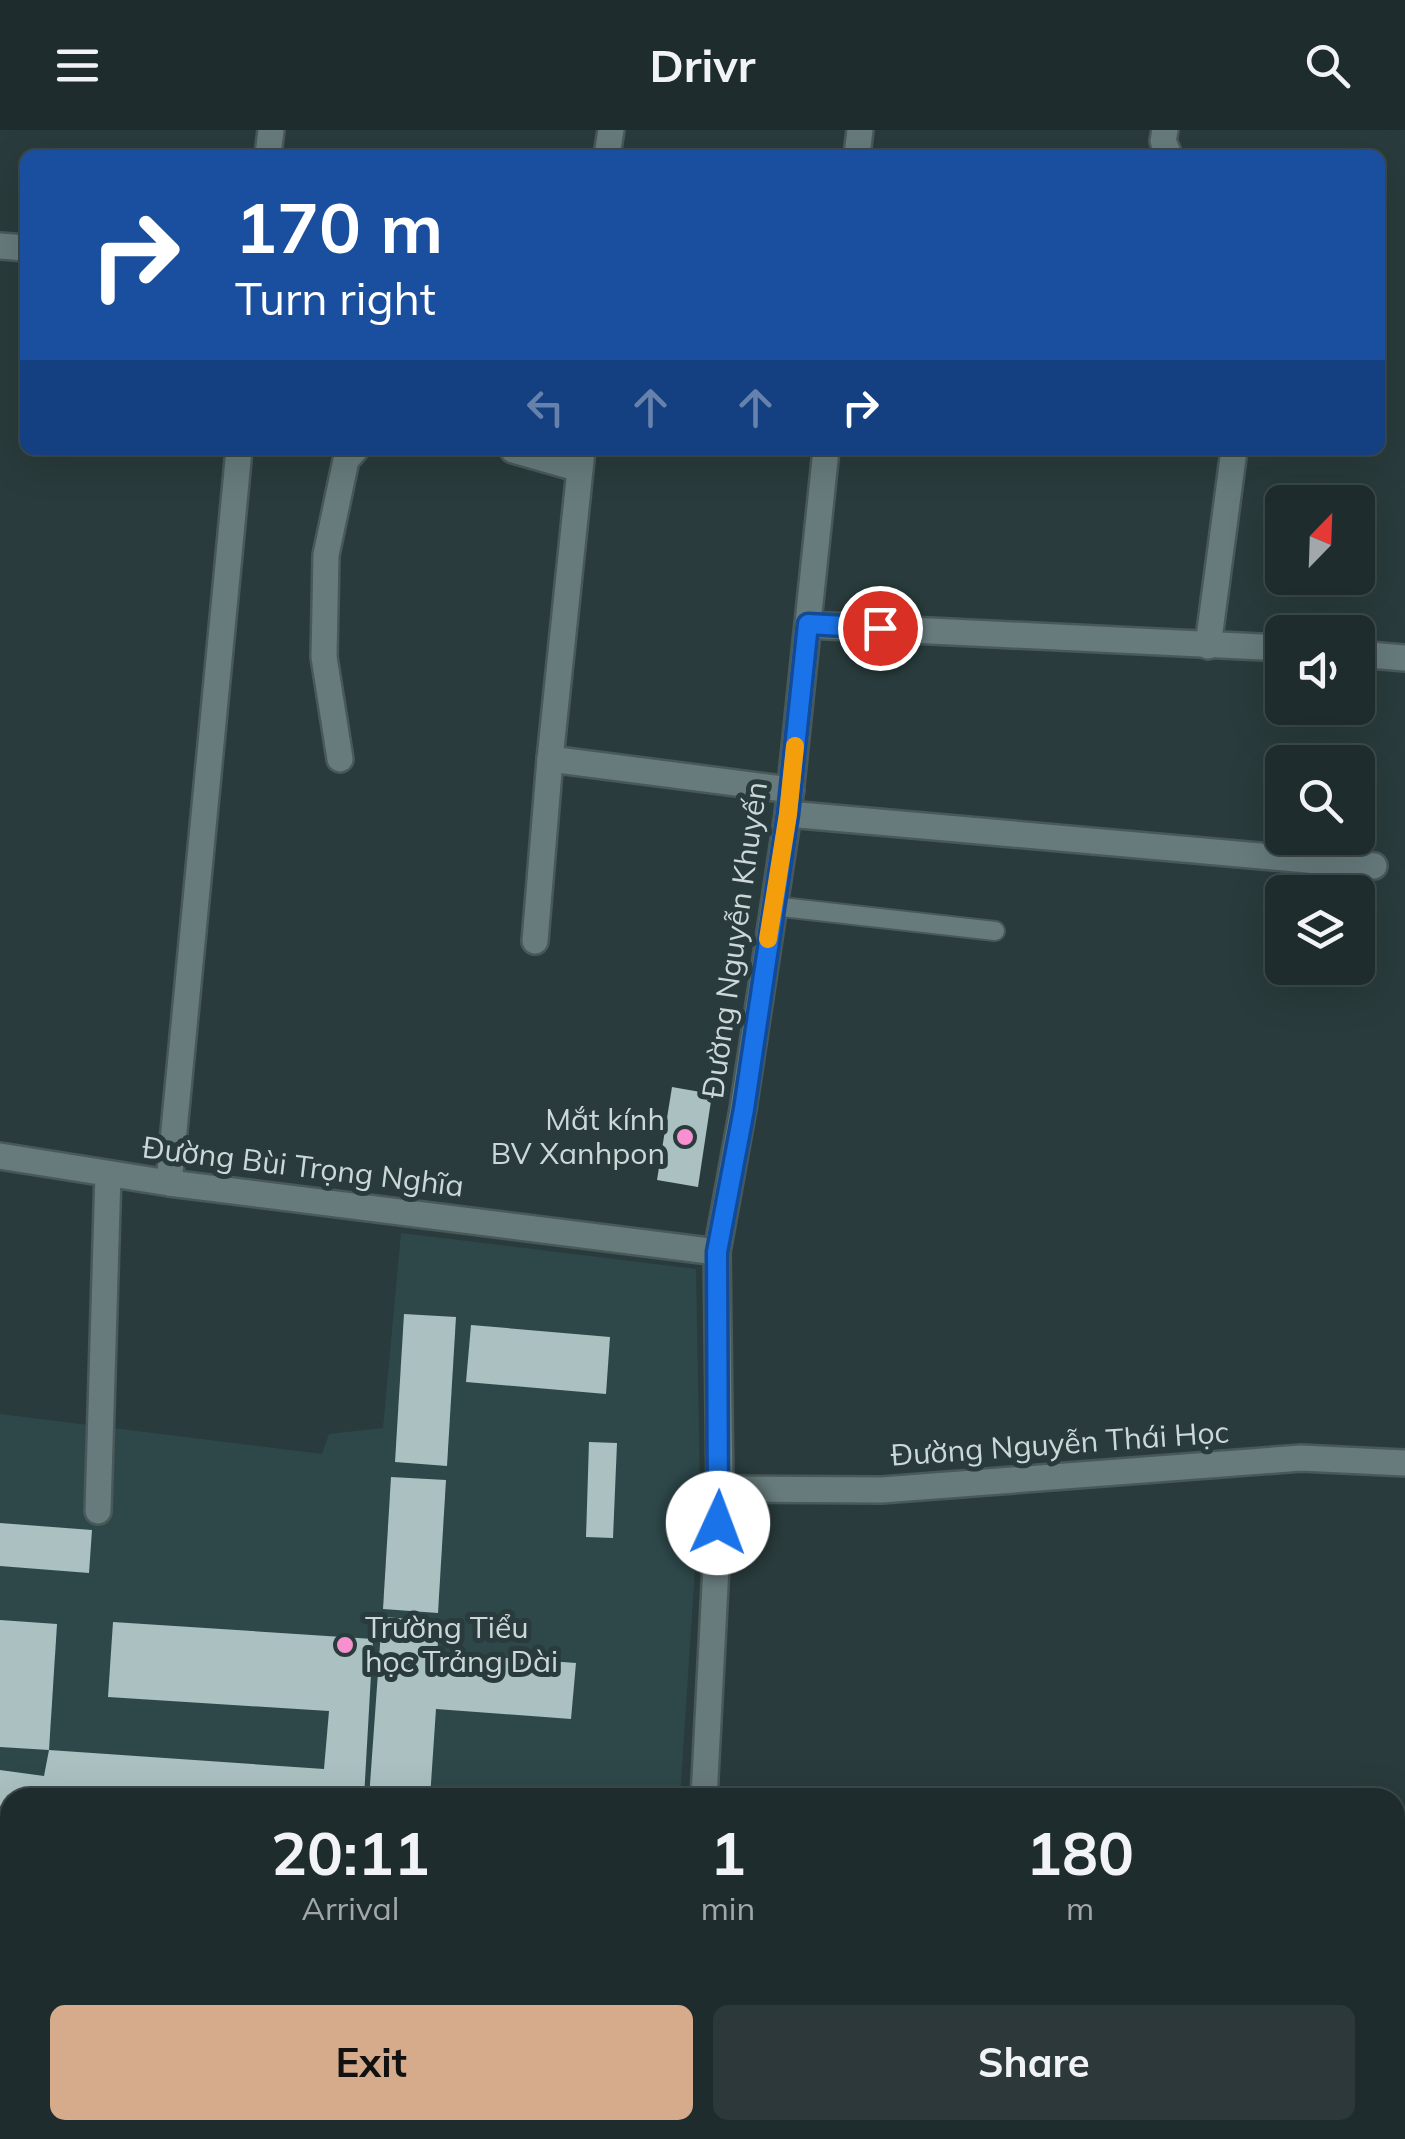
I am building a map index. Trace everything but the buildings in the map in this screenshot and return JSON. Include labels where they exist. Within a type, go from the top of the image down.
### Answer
[{"type":"street","points":[[169,1183],[240,455]]},
{"type":"street","points":[[340,759],[324,657],[326,554],[346,460],[350,455]]},
{"type":"street","points":[[535,942],[580,460],[546,455]]},
{"type":"street","name":"Đường Nguyễn Khuyến","points":[[705,1788],[720,1490],[717,1252],[744,1109],[790,802],[825,455]]},
{"type":"street","points":[[1208,646],[1233,455]]},
{"type":"street","points":[[808,624],[1265,648]]},
{"type":"street","points":[[1375,655],[1405,658]]},
{"type":"street","points":[[550,759],[790,802],[1374,866]]},
{"type":"street","name":"Đường Bùi Trọng Nghĩa","points":[[0,1156],[169,1183],[717,1252]]},
{"type":"street","points":[[98,1511],[108,1174]]},
{"type":"street","name":"Đường Nguyễn Thái Học","points":[[720,1490],[882,1490],[1301,1458],[1405,1463]]},
{"type":"lane","points":[[774,906],[995,930]]},
{"type":"shaded area","name":"Trường Tiểu học Trảng Dài","points":[[401,1233],[696,1269],[700,1492],[681,1788],[0,1788],[0,1414],[322,1454],[329,1434],[383,1428]]},
{"type":"slow traffic","points":[[768,939],[795,746]]},
{"type":"place","name":"Mắt kính BV Xanhpon","points":[[685,1137]]},
{"type":"place","name":"Trường Tiểu học Trảng Dài","points":[[345,1645]]},
{"type":"route","points":[[718,1523],[717,1252],[744,1109],[788,814],[808,624],[880,628]]}]
